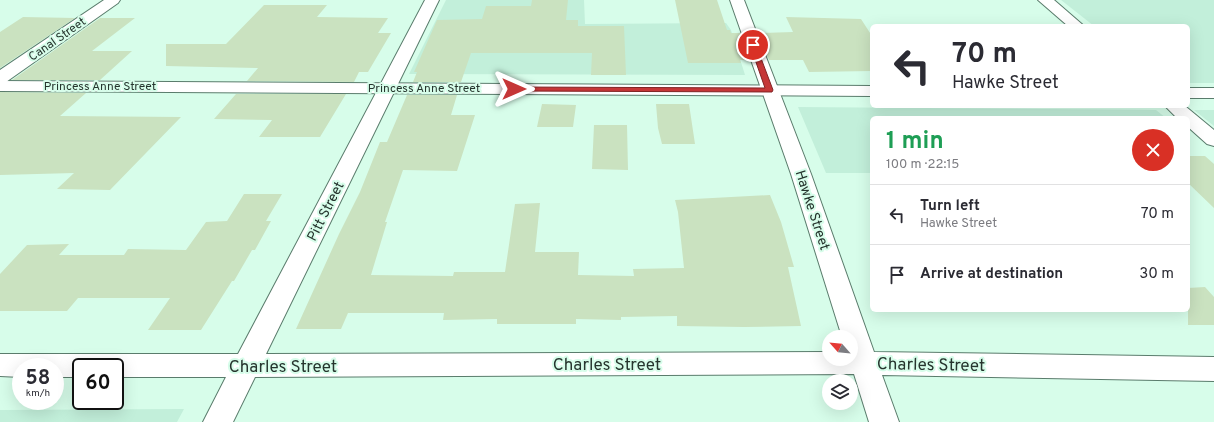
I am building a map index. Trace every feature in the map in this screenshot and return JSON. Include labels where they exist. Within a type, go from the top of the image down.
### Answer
[{"type":"street","name":"Canal Street","points":[[0,78],[113,0]]},
{"type":"street","name":"Pitt Street","points":[[218,422],[432,0]]},
{"type":"street","name":"Hawke Street","points":[[737,0],[769,90],[802,174],[863,363],[884,422]]},
{"type":"street","points":[[1045,0],[1075,24]]},
{"type":"street","name":"Princess Anne Street","points":[[0,86],[870,91]]},
{"type":"street","points":[[1190,93],[1214,93]]},
{"type":"street","points":[[1176,108],[1186,116]]},
{"type":"street","points":[[1190,120],[1214,140]]},
{"type":"street","name":"Charles Street","points":[[0,365],[246,366],[863,363],[1214,369]]},
{"type":"shaded area","points":[[446,0],[584,0],[585,24],[726,23],[731,30],[745,75],[409,74]]},
{"type":"shaded area","points":[[1061,0],[1214,0],[1214,83],[1190,83],[1190,24],[1091,24]]},
{"type":"shaded area","points":[[798,107],[1156,110],[1164,116],[870,116],[870,173],[826,173]]},
{"type":"shaded area","points":[[1194,110],[1214,110],[1214,126]]},
{"type":"shaded area","points":[[184,409],[177,422],[0,422],[0,410]]},
{"type":"building","points":[[532,0],[568,0],[566,20],[578,20],[578,26],[624,26],[626,75],[591,75],[592,53],[471,53],[461,82],[413,82],[417,72],[414,72],[437,20],[482,19],[486,6],[531,6]]},
{"type":"building","points":[[675,0],[717,0],[727,30],[730,30],[731,33],[740,33],[749,60],[740,60],[741,63],[688,63]]},
{"type":"building","points":[[264,5],[327,5],[317,17],[388,18],[378,33],[391,33],[368,72],[359,72],[354,82],[247,81],[258,68],[166,66],[166,44],[226,44]]},
{"type":"building","points":[[23,17],[75,18],[0,68],[0,32]]},
{"type":"building","points":[[786,17],[861,19],[870,33],[870,71],[809,72],[803,60],[769,60],[758,33],[793,32]]},
{"type":"building","points":[[100,18],[135,18],[92,51],[132,51],[100,80],[12,80]]},
{"type":"building","points":[[0,92],[86,93],[60,116],[181,117],[110,190],[57,189],[74,173],[0,175]]},
{"type":"building","points":[[236,94],[346,94],[320,137],[259,137],[272,120],[214,119]]},
{"type":"building","points":[[407,95],[457,95],[451,115],[475,115],[457,171],[403,170],[385,222],[387,222],[371,275],[453,276],[454,272],[505,272],[515,204],[540,203],[535,252],[579,252],[578,275],[634,276],[633,269],[684,268],[678,212],[675,200],[770,195],[781,222],[794,267],[788,267],[801,326],[677,326],[677,316],[621,317],[621,320],[576,319],[576,324],[497,324],[497,319],[443,320],[444,313],[348,313],[341,329],[296,329],[339,234],[360,192],[380,142],[387,142]]},
{"type":"building","points":[[542,104],[576,105],[573,127],[537,127]]},
{"type":"building","points":[[656,104],[689,104],[695,144],[662,144],[658,128]]},
{"type":"building","points":[[594,125],[627,125],[628,170],[592,169]]},
{"type":"building","points":[[1190,156],[1205,156],[1214,164],[1214,208],[1190,185]]},
{"type":"building","points":[[244,194],[282,194],[266,221],[271,221],[255,250],[252,250],[234,281],[232,281],[201,330],[148,330],[170,298],[78,298],[67,311],[0,311],[0,274],[27,245],[69,244],[59,255],[124,255],[128,249],[186,250],[206,222],[227,221]]},
{"type":"building","points":[[1205,287],[1214,297],[1214,325],[1188,325],[1188,312],[1190,312],[1190,288]]},
{"type":"route","points":[[514,89],[769,90],[753,45]]}]
